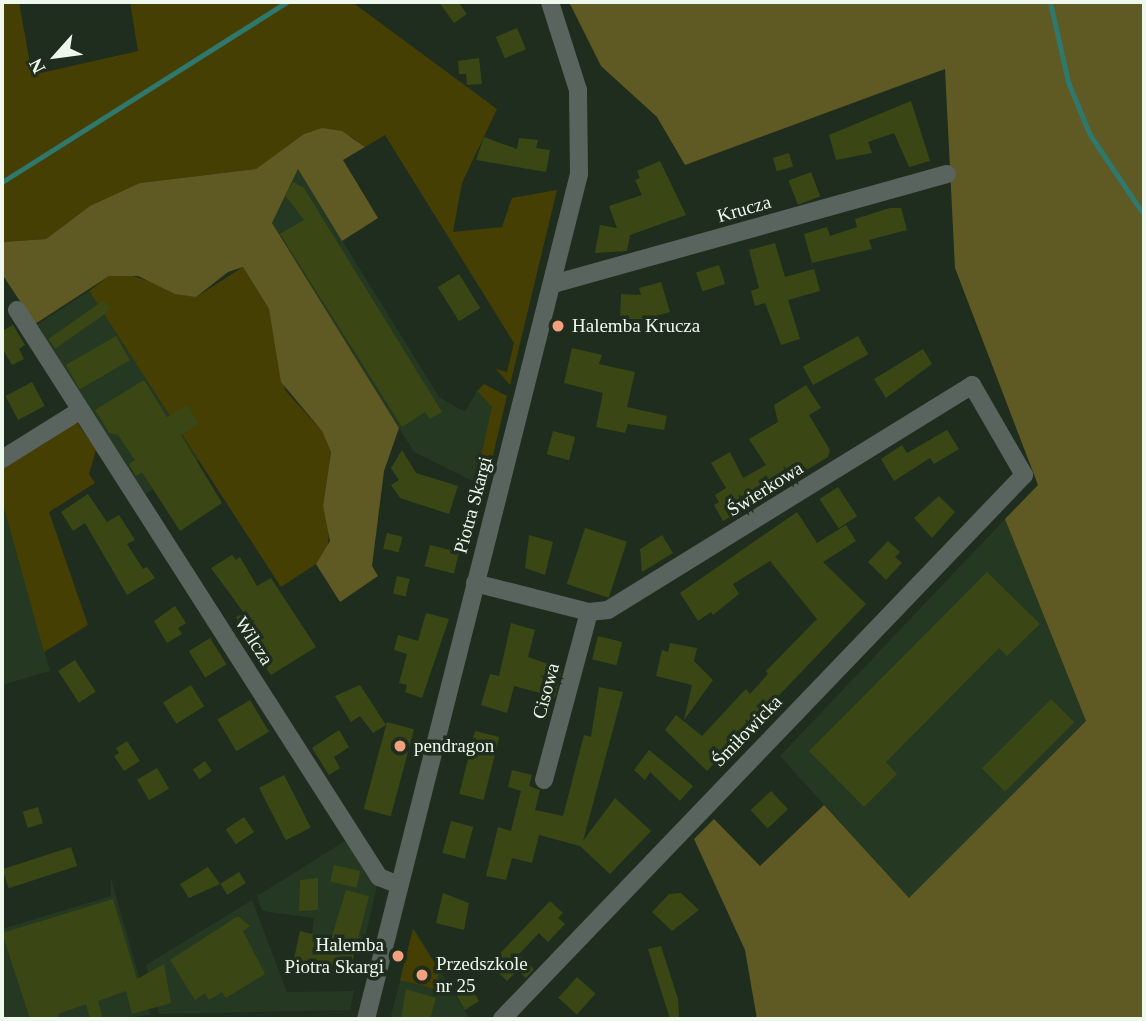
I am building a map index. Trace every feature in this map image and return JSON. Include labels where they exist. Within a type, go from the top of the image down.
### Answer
[{"type":"street","name":"Piotra Skargi","points":[[366,1019],[579,174],[581,142],[578,90],[550,2]]},
{"type":"street","name":"Krucza","points":[[553,284],[947,174]]},
{"type":"street","name":"Wilcza","points":[[17,310],[379,877],[399,885]]},
{"type":"street","name":"Świerkowa","points":[[589,612],[608,610],[972,385],[1024,475]]},
{"type":"street","points":[[2,458],[79,411]]},
{"type":"street","name":"Śmiłowicka","points":[[502,1019],[1024,475]]},
{"type":"street","points":[[474,583],[589,612]]},
{"type":"street","name":"Cisowa","points":[[544,780],[589,612]]},
{"type":"shaded area","points":[[2,2],[19,2],[32,75],[138,51],[130,2],[352,2],[497,109],[462,183],[453,232],[502,227],[512,198],[557,190],[510,385],[496,369],[507,372],[514,343],[385,135],[365,147],[352,137],[311,131],[256,169],[140,183],[76,217],[46,239],[2,242]]},
{"type":"shaded area","points":[[569,2],[1144,2],[1144,1019],[757,1019],[745,950],[694,839],[714,819],[760,866],[824,805],[909,898],[1086,721],[1005,519],[1038,485],[955,268],[945,69],[685,165],[657,117],[601,66]]},
{"type":"shaded area","points":[[322,128],[342,131],[365,147],[343,160],[378,218],[342,241],[298,169],[272,223],[399,428],[384,471],[372,566],[378,576],[340,602],[316,564],[330,541],[323,506],[331,452],[322,431],[281,382],[269,309],[243,267],[228,272],[196,297],[175,294],[138,276],[109,276],[35,324],[2,274],[2,242],[46,239],[90,206],[140,183],[256,169],[304,134]]},
{"type":"shaded area","points":[[298,169],[439,397],[465,412],[477,391],[493,406],[475,482],[414,452],[272,223]]},
{"type":"shaded area","points":[[243,267],[269,309],[285,390],[322,431],[331,452],[323,506],[329,528],[328,547],[316,564],[281,587],[89,291],[109,276],[124,273],[196,297]]},
{"type":"shaded area","points":[[89,291],[198,460],[146,494],[36,325]]},
{"type":"shaded area","points":[[484,384],[507,396],[490,468],[479,465],[492,407],[477,391]]},
{"type":"shaded area","points":[[76,421],[96,450],[89,474],[95,483],[49,512],[88,625],[44,652],[2,501],[2,465]]},
{"type":"shaded area","points":[[2,501],[50,671],[2,685]]},
{"type":"shaded area","points":[[1005,519],[1086,721],[909,899],[780,756]]},
{"type":"shaded area","points":[[345,841],[377,886],[363,947],[312,934],[314,918],[262,911],[257,896]]},
{"type":"shaded area","points":[[111,879],[150,1015],[118,1019],[2,1019],[2,929],[111,896]]},
{"type":"shaded area","points":[[252,900],[287,992],[354,991],[350,1010],[159,1014],[146,965]]},
{"type":"shaded area","points":[[413,929],[439,970],[436,989],[400,980]]},
{"type":"shaded area","name":"Przedszkole nr 25","points":[[414,929],[470,1019],[390,1019]]},
{"type":"building","points":[[439,2],[458,2],[467,14],[454,23]]},
{"type":"building","points":[[517,28],[526,49],[505,58],[496,37]]},
{"type":"building","points":[[479,58],[482,84],[467,85],[466,74],[459,74],[458,61]]},
{"type":"building","points":[[911,101],[930,161],[909,167],[894,133],[868,142],[872,153],[836,160],[829,135]]},
{"type":"building","points":[[484,137],[517,149],[519,138],[538,140],[536,148],[550,150],[546,172],[476,160]]},
{"type":"building","points":[[789,153],[793,166],[777,171],[773,158]]},
{"type":"building","points":[[660,161],[686,215],[630,235],[627,251],[595,253],[600,225],[617,228],[609,206],[642,195],[635,180],[640,178],[637,171]]},
{"type":"building","points":[[811,172],[820,196],[798,205],[789,181]]},
{"type":"building","points":[[293,182],[304,188],[442,412],[430,419],[425,412],[402,427],[280,234],[304,220],[285,195]]},
{"type":"building","points":[[890,208],[901,208],[907,230],[869,240],[872,249],[812,263],[804,234],[827,227],[830,236],[857,227],[855,219]]},
{"type":"building","points":[[775,243],[785,277],[814,269],[820,291],[788,300],[800,339],[781,345],[765,303],[755,306],[751,291],[759,288],[749,250]]},
{"type":"building","points":[[719,265],[725,284],[702,291],[696,272]]},
{"type":"building","points":[[459,274],[480,308],[459,321],[438,287]]},
{"type":"building","points":[[661,282],[670,312],[644,319],[620,319],[621,294],[641,295],[639,288]]},
{"type":"building","points":[[104,300],[111,310],[55,349],[48,339]]},
{"type":"building","points":[[13,325],[25,345],[19,349],[24,359],[12,365],[2,348],[2,331]]},
{"type":"building","points":[[116,336],[130,360],[80,389],[66,365]]},
{"type":"building","points":[[858,336],[868,354],[813,385],[803,367]]},
{"type":"building","points":[[572,348],[602,355],[599,364],[635,372],[627,407],[667,416],[664,430],[628,424],[625,433],[596,427],[603,393],[564,383]]},
{"type":"building","points":[[923,349],[932,364],[886,398],[874,379]]},
{"type":"building","points":[[144,380],[167,417],[187,405],[199,424],[181,435],[222,503],[180,531],[142,472],[136,476],[129,464],[135,460],[118,435],[109,433],[95,410]]},
{"type":"building","points":[[32,382],[45,406],[18,420],[6,396]]},
{"type":"building","points":[[806,385],[821,408],[809,415],[830,450],[828,457],[772,491],[768,483],[745,495],[751,506],[723,521],[714,505],[719,502],[715,495],[726,488],[711,463],[730,452],[743,478],[766,465],[749,439],[778,422],[774,405]]},
{"type":"building","points":[[947,430],[959,449],[934,464],[930,458],[894,481],[881,459],[902,445],[907,453]]},
{"type":"building","points":[[553,431],[575,437],[569,460],[547,454]]},
{"type":"building","points":[[402,450],[416,473],[458,486],[449,514],[400,498],[391,485],[399,480],[391,468]]},
{"type":"building","points":[[838,487],[857,516],[839,528],[820,499]]},
{"type":"building","points":[[88,494],[107,522],[119,515],[135,540],[127,544],[143,569],[147,567],[155,578],[127,595],[85,523],[73,531],[61,512]]},
{"type":"building","points":[[939,496],[955,512],[932,538],[914,518]]},
{"type":"building","points":[[797,512],[817,543],[846,525],[856,541],[823,562],[866,604],[707,771],[665,730],[676,715],[702,736],[746,689],[750,694],[768,674],[766,671],[817,619],[770,561],[733,584],[739,594],[713,615],[711,612],[698,621],[680,593]]},
{"type":"building","points":[[585,528],[627,542],[609,598],[567,584]]},
{"type":"building","points":[[387,533],[403,537],[399,552],[383,549]]},
{"type":"building","points":[[529,535],[553,542],[545,575],[525,568]]},
{"type":"building","points":[[662,535],[673,553],[642,572],[640,549]]},
{"type":"building","points":[[888,541],[900,552],[895,557],[902,563],[886,580],[868,562]]},
{"type":"building","points":[[430,545],[459,552],[454,574],[425,566]]},
{"type":"building","points":[[232,555],[236,560],[240,557],[257,586],[271,578],[316,647],[271,675],[236,627],[240,625],[236,617],[244,613],[211,568]]},
{"type":"building","points":[[987,572],[1040,624],[1007,656],[999,648],[886,762],[897,774],[864,807],[809,751]]},
{"type":"building","points":[[397,576],[410,579],[406,596],[393,594]]},
{"type":"building","points":[[175,606],[186,623],[178,628],[182,634],[167,643],[154,621]]},
{"type":"building","points":[[426,613],[449,619],[422,698],[405,692],[407,685],[399,683],[407,654],[394,650],[398,635],[418,641]]},
{"type":"building","points":[[511,623],[535,630],[528,657],[562,669],[555,697],[514,686],[507,713],[481,705],[490,674],[499,676]]},
{"type":"building","points":[[598,636],[622,642],[616,665],[592,659]]},
{"type":"building","points":[[210,638],[226,664],[205,678],[189,651]]},
{"type":"building","points":[[670,643],[697,648],[694,661],[713,680],[684,720],[692,685],[656,676],[662,650],[668,652]]},
{"type":"building","points":[[75,660],[96,692],[79,703],[58,671]]},
{"type":"building","points":[[191,685],[204,706],[176,724],[163,702]]},
{"type":"building","points":[[360,685],[386,725],[373,733],[360,716],[351,722],[335,696]]},
{"type":"building","points":[[599,687],[623,692],[583,841],[615,798],[651,831],[610,874],[580,846],[539,835],[532,863],[512,858],[506,880],[486,876],[498,827],[511,831],[521,791],[508,787],[512,770],[532,775],[529,786],[540,790],[535,810],[563,816],[584,735],[591,737]]},
{"type":"building","points":[[1051,699],[1074,722],[1005,792],[982,768]]},
{"type":"building","points":[[250,700],[269,732],[236,751],[217,720]]},
{"type":"building","points":[[387,722],[414,729],[391,816],[364,809]]},
{"type":"building","points":[[339,730],[349,747],[334,757],[340,768],[329,775],[312,748]]},
{"type":"building","points":[[475,731],[499,737],[484,800],[459,794]]},
{"type":"building","points":[[127,741],[140,761],[124,771],[114,756],[119,753],[116,748]]},
{"type":"building","points":[[649,750],[693,786],[680,801],[650,772],[645,780],[634,770]]},
{"type":"building","points":[[205,761],[212,771],[200,779],[193,770]]},
{"type":"building","points":[[157,768],[169,789],[149,800],[137,780]]},
{"type":"building","points":[[284,775],[311,828],[286,840],[259,788]]},
{"type":"building","points":[[771,791],[788,809],[768,828],[751,810]]},
{"type":"building","points":[[38,807],[43,823],[28,828],[23,812]]},
{"type":"building","points":[[244,817],[254,832],[236,844],[226,829]]},
{"type":"building","points":[[451,821],[473,827],[465,859],[442,853]]},
{"type":"building","points":[[71,847],[77,866],[9,888],[3,869]]},
{"type":"building","points":[[334,865],[360,871],[356,888],[330,882]]},
{"type":"building","points":[[208,867],[220,884],[189,898],[180,884]]},
{"type":"building","points":[[239,872],[246,883],[227,895],[220,884]]},
{"type":"building","points":[[318,878],[318,910],[299,911],[300,880]]},
{"type":"building","points":[[346,890],[369,896],[350,970],[308,959],[305,972],[292,968],[300,931],[331,939]]},
{"type":"building","points":[[443,893],[469,903],[464,930],[436,923]]},
{"type":"building","points":[[681,893],[699,910],[672,931],[652,912],[669,894]]},
{"type":"building","points":[[113,899],[137,979],[164,964],[171,1003],[132,1014],[126,991],[98,1001],[103,1019],[90,1019],[86,1004],[58,1014],[60,1019],[30,1019],[2,933]]},
{"type":"building","points":[[550,901],[563,913],[558,918],[565,924],[548,942],[539,933],[519,954],[534,969],[526,978],[518,970],[507,981],[490,964]]},
{"type":"building","points":[[238,916],[250,926],[243,931],[265,974],[226,998],[222,992],[209,1000],[205,993],[195,1000],[170,960]]},
{"type":"building","points":[[661,946],[678,999],[679,1017],[670,1019],[648,949]]},
{"type":"building","points":[[577,977],[596,994],[577,1015],[558,998]]},
{"type":"building","points":[[468,983],[479,1001],[465,1010],[457,996]]},
{"type":"building","points":[[406,989],[436,998],[430,1019],[401,1019]]},
{"type":"waterway","points":[[2,182],[287,2]]},
{"type":"waterway","points":[[1050,2],[1068,82],[1090,135],[1144,215]]},
{"type":"place","name":"Halemba Krucza","points":[[558,326]]},
{"type":"place","name":"pendragon","points":[[400,746]]},
{"type":"place","name":"Halemba Piotra Skargi","points":[[398,956]]},
{"type":"place","name":"Przedszkole nr 25","points":[[422,975]]}]
